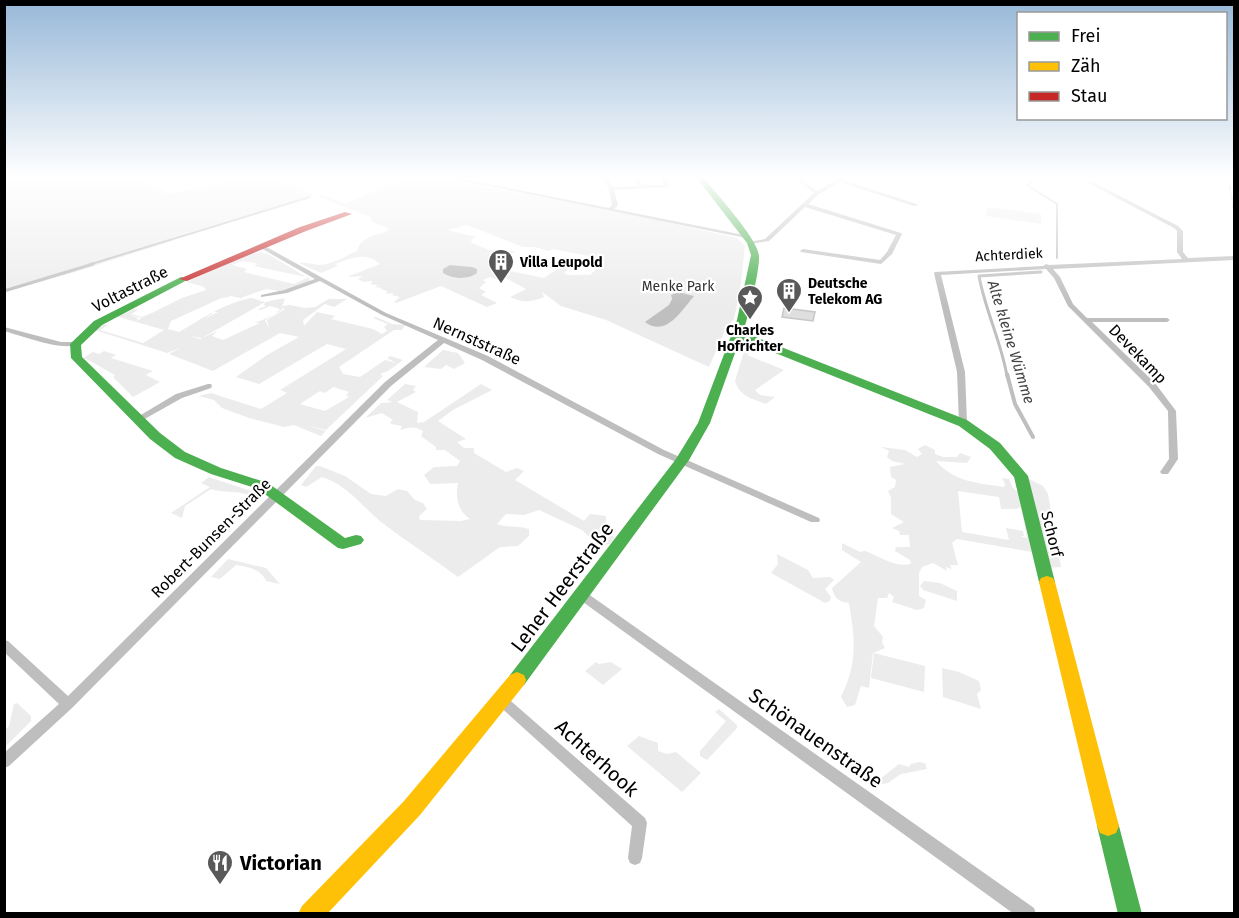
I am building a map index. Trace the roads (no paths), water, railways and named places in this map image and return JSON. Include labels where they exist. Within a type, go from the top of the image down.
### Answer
[{"type":"street","name":"Voltastraße","points":[[75,344],[98,323],[215,265],[332,220]]},
{"type":"street","points":[[659,220],[748,240],[767,240],[788,220]]},
{"type":"street","points":[[732,220],[748,240]]},
{"type":"street","points":[[803,251],[881,262],[890,254],[899,234],[853,220]]},
{"type":"street","points":[[1162,220],[1180,231],[1180,252],[1187,261]]},
{"type":"street","name":"Leher Heerstraße","points":[[310,914],[371,854],[462,751],[682,460],[704,423],[737,334],[755,255],[748,240]]},
{"type":"street","name":"Nernststraße","points":[[261,246],[384,314],[486,358],[661,452],[815,520]]},
{"type":"street","name":"Achterdiek","points":[[963,423],[961,372],[937,273],[1234,258]]},
{"type":"street","name":"Devekamp","points":[[1046,266],[1057,277],[1070,304],[1152,385],[1172,411],[1174,459],[1165,472]]},
{"type":"street","points":[[263,296],[285,292],[320,279]]},
{"type":"street","points":[[1087,320],[1167,320]]},
{"type":"street","points":[[4,329],[61,344],[75,344],[77,358],[81,363],[155,436],[180,455],[216,471],[262,486],[343,544],[356,540]]},
{"type":"street","name":"Schorf","points":[[737,334],[963,423],[1003,452],[1021,476],[1130,914]]},
{"type":"street","name":"Robert-Bunsen-Straße","points":[[4,762],[68,704],[384,388],[444,339]]},
{"type":"street","points":[[138,419],[179,396],[208,386]]},
{"type":"street","name":"Schönauenstraße","points":[[580,594],[1028,914]]},
{"type":"street","points":[[4,644],[68,704]]},
{"type":"street","name":"Achterhook","points":[[501,700],[640,823],[635,858]]},
{"type":"waterway","points":[[88,265],[235,220]]},
{"type":"waterway","name":"Alte kleine Wümme","points":[[1057,220],[1057,258]]},
{"type":"waterway","points":[[4,291],[93,264]]},
{"type":"waterway","name":"Alte kleine Wümme","points":[[1007,376],[979,276],[1041,272]]},
{"type":"waterway","name":"Alte kleine Wümme","points":[[1007,374],[1015,404],[1033,437]]},
{"type":"place","name":"Villa Leupold","points":[[501,285]]},
{"type":"place","name":"Deutsche Telekom AG","points":[[789,314]]},
{"type":"place","name":"Charles Hofrichter","points":[[750,321]]},
{"type":"place","name":"Victorian","points":[[220,886]]},
{"type":"park label","name":"Menke Park","points":[[678,286]]}]
